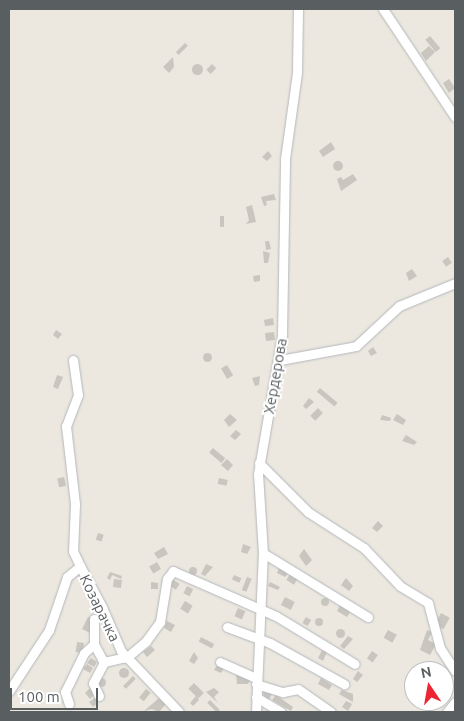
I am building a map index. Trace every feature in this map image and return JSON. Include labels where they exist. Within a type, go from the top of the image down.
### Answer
[{"type":"street","name":"Хердерова","points":[[256,712],[263,553],[259,463],[280,360],[285,159],[297,73],[298,9]]},
{"type":"street","points":[[383,9],[455,117]]},
{"type":"street","points":[[280,360],[356,346],[399,306],[455,283]]},
{"type":"street","points":[[74,360],[78,395],[66,426],[75,504],[73,550],[80,566]]},
{"type":"street","points":[[259,463],[308,512],[364,548],[400,586],[428,603],[440,648],[455,671]]},
{"type":"street","points":[[263,553],[368,617]]},
{"type":"street","name":"Козарачка","points":[[9,691],[49,630],[67,577],[80,566],[126,658],[176,711]]},
{"type":"street","points":[[104,662],[126,658],[146,641],[160,622],[168,579],[173,571],[297,628],[355,664]]},
{"type":"street","points":[[94,619],[94,644],[104,662]]},
{"type":"street","points":[[227,627],[258,640],[344,684]]},
{"type":"street","points":[[69,704],[65,692],[84,653],[94,644]]},
{"type":"street","points":[[99,696],[93,683],[104,662]]},
{"type":"street","points":[[220,662],[256,681],[283,692],[298,689],[331,712]]},
{"type":"street","points":[[256,697],[281,712]]},
{"type":"street","points":[[447,712],[455,702]]},
{"type":"building","points":[[430,36],[440,48],[436,52],[425,40]]},
{"type":"building","points":[[185,43],[188,46],[179,55],[176,52]]},
{"type":"building","points":[[429,46],[435,52],[426,61],[421,53]]},
{"type":"building","points":[[173,57],[174,67],[169,73],[163,67]]},
{"type":"building","points":[[195,64],[199,64],[202,69],[201,73],[195,74],[192,71],[192,67]]},
{"type":"building","points":[[212,64],[216,68],[211,74],[206,70]]},
{"type":"building","points":[[449,79],[455,88],[449,93],[443,83]]},
{"type":"building","points":[[331,142],[335,149],[323,157],[319,151]]},
{"type":"building","points":[[268,151],[272,156],[267,161],[262,157]]},
{"type":"building","points":[[336,161],[340,161],[343,166],[342,170],[336,171],[333,168],[333,164]]},
{"type":"building","points":[[353,174],[357,180],[341,191],[337,179],[341,177],[343,180]]},
{"type":"building","points":[[274,194],[276,200],[266,201],[267,205],[264,206],[261,197]]},
{"type":"building","points":[[252,205],[256,222],[246,224],[249,220],[246,207]]},
{"type":"building","points":[[220,216],[224,216],[224,227],[220,227]]},
{"type":"building","points":[[265,241],[269,241],[271,249],[266,250]]},
{"type":"building","points":[[263,251],[270,253],[268,263],[264,263]]},
{"type":"building","points":[[448,257],[452,263],[446,267],[442,261]]},
{"type":"building","points":[[412,269],[417,276],[409,281],[406,273]]},
{"type":"building","points":[[260,275],[260,281],[254,282],[253,276]]},
{"type":"building","points":[[273,318],[274,325],[265,326],[264,320]]},
{"type":"building","points":[[56,330],[62,334],[58,339],[53,335]]},
{"type":"building","points":[[274,332],[275,340],[266,341],[265,333]]},
{"type":"building","points":[[373,347],[377,353],[371,356],[368,351]]},
{"type":"building","points":[[207,352],[212,357],[207,362],[202,357]]},
{"type":"building","points":[[227,365],[233,375],[227,379],[221,369]]},
{"type":"building","points":[[57,375],[63,377],[58,389],[53,387]]},
{"type":"building","points":[[260,376],[259,385],[255,386],[252,378]]},
{"type":"building","points":[[320,388],[338,403],[334,407],[317,392]]},
{"type":"building","points":[[309,398],[314,402],[306,409],[303,406]]},
{"type":"building","points":[[318,408],[323,413],[315,421],[310,416]]},
{"type":"building","points":[[230,414],[237,420],[229,427],[224,420]]},
{"type":"building","points":[[397,414],[406,420],[403,425],[393,420]]},
{"type":"building","points":[[382,415],[391,418],[390,421],[380,420]]},
{"type":"building","points":[[236,430],[241,434],[235,440],[230,436]]},
{"type":"building","points":[[406,435],[417,442],[414,445],[402,441]]},
{"type":"building","points":[[213,448],[225,458],[221,463],[209,453]]},
{"type":"building","points":[[227,459],[233,465],[228,471],[221,465]]},
{"type":"building","points":[[64,477],[66,486],[59,487],[57,479]]},
{"type":"building","points":[[219,478],[228,480],[226,486],[218,484]]},
{"type":"building","points":[[378,521],[383,526],[377,532],[372,528]]},
{"type":"building","points":[[98,533],[104,535],[102,542],[96,540]]},
{"type":"building","points":[[243,544],[251,547],[247,554],[241,552]]},
{"type":"building","points":[[164,547],[168,554],[158,559],[154,553]]},
{"type":"building","points":[[304,549],[312,560],[306,566],[299,556]]},
{"type":"building","points":[[157,562],[161,569],[153,573],[149,566]]},
{"type":"building","points":[[206,564],[213,567],[205,576],[201,574]]},
{"type":"building","points":[[193,567],[197,571],[193,575],[189,571]]},
{"type":"building","points":[[279,568],[288,573],[285,577],[277,573]]},
{"type":"building","points":[[110,572],[122,576],[121,579],[112,575],[110,580],[107,578]]},
{"type":"building","points":[[290,574],[298,579],[294,585],[286,580]]},
{"type":"building","points":[[234,575],[241,578],[239,583],[232,580]]},
{"type":"building","points":[[247,577],[252,579],[246,592],[242,590]]},
{"type":"building","points":[[346,578],[353,586],[349,591],[341,585]]},
{"type":"building","points":[[114,579],[122,580],[121,588],[113,587]]},
{"type":"building","points":[[172,579],[180,584],[176,590],[168,585]]},
{"type":"building","points":[[151,582],[158,583],[158,589],[151,589]]},
{"type":"building","points":[[270,582],[280,587],[278,590],[268,586]]},
{"type":"building","points":[[187,586],[193,589],[190,596],[183,593]]},
{"type":"building","points":[[285,597],[295,602],[291,610],[281,605]]},
{"type":"building","points":[[325,598],[329,602],[325,606],[321,602]]},
{"type":"building","points":[[185,601],[193,606],[188,613],[180,609]]},
{"type":"building","points":[[340,605],[350,612],[347,617],[337,611]]},
{"type":"building","points":[[238,608],[245,611],[242,619],[234,616]]},
{"type":"building","points":[[441,613],[450,618],[443,629],[435,624]]},
{"type":"building","points":[[88,617],[92,618],[90,633],[82,629]]},
{"type":"building","points":[[306,617],[311,620],[308,626],[302,623]]},
{"type":"building","points":[[319,618],[323,622],[319,626],[315,622]]},
{"type":"building","points":[[167,621],[175,625],[171,632],[164,628]]},
{"type":"building","points":[[340,629],[344,633],[340,637],[336,633]]},
{"type":"building","points":[[388,630],[397,635],[392,643],[384,638]]},
{"type":"building","points":[[427,630],[432,632],[428,640],[436,644],[430,655],[420,650]]},
{"type":"building","points":[[348,636],[353,639],[344,649],[340,646]]},
{"type":"building","points":[[201,637],[214,644],[212,648],[199,641]]},
{"type":"building","points":[[77,642],[84,643],[83,653],[76,652]]},
{"type":"building","points":[[151,646],[155,650],[147,657],[143,652]]},
{"type":"building","points":[[322,650],[327,652],[323,661],[318,658]]},
{"type":"building","points":[[372,651],[378,655],[373,662],[367,658]]},
{"type":"building","points":[[194,652],[198,658],[194,664],[189,661]]},
{"type":"building","points":[[91,658],[97,662],[94,667],[87,663]]},
{"type":"building","points":[[87,664],[93,668],[90,673],[83,669]]},
{"type":"building","points":[[218,664],[224,668],[221,673],[214,670]]},
{"type":"building","points":[[122,668],[126,668],[129,673],[128,677],[122,678],[119,675],[119,671]]},
{"type":"building","points":[[358,671],[363,675],[357,682],[353,679]]},
{"type":"building","points":[[236,674],[250,680],[248,684],[237,684]]},
{"type":"building","points":[[133,676],[136,679],[126,689],[123,686]]},
{"type":"building","points":[[101,678],[105,682],[101,686],[97,682]]},
{"type":"building","points":[[321,678],[332,685],[329,690],[318,684]]},
{"type":"building","points":[[194,683],[204,693],[198,699],[188,689]]},
{"type":"building","points":[[90,688],[94,695],[90,699],[85,693]]},
{"type":"building","points":[[214,688],[219,692],[214,697],[218,703],[206,692]]},
{"type":"building","points":[[146,689],[151,693],[144,701],[139,698]]},
{"type":"building","points":[[266,690],[272,694],[268,701],[263,694]]},
{"type":"building","points":[[342,690],[353,694],[353,702],[339,694]]},
{"type":"building","points":[[276,695],[293,707],[291,711],[272,700]]},
{"type":"building","points":[[196,696],[199,700],[193,706],[190,703]]},
{"type":"building","points":[[96,697],[98,703],[93,707],[89,702]]},
{"type":"building","points":[[159,698],[166,704],[159,712],[152,709],[144,711]]},
{"type":"building","points":[[210,700],[220,710],[216,712],[207,703]]},
{"type":"building","points":[[346,701],[352,704],[348,711],[342,707]]}]
